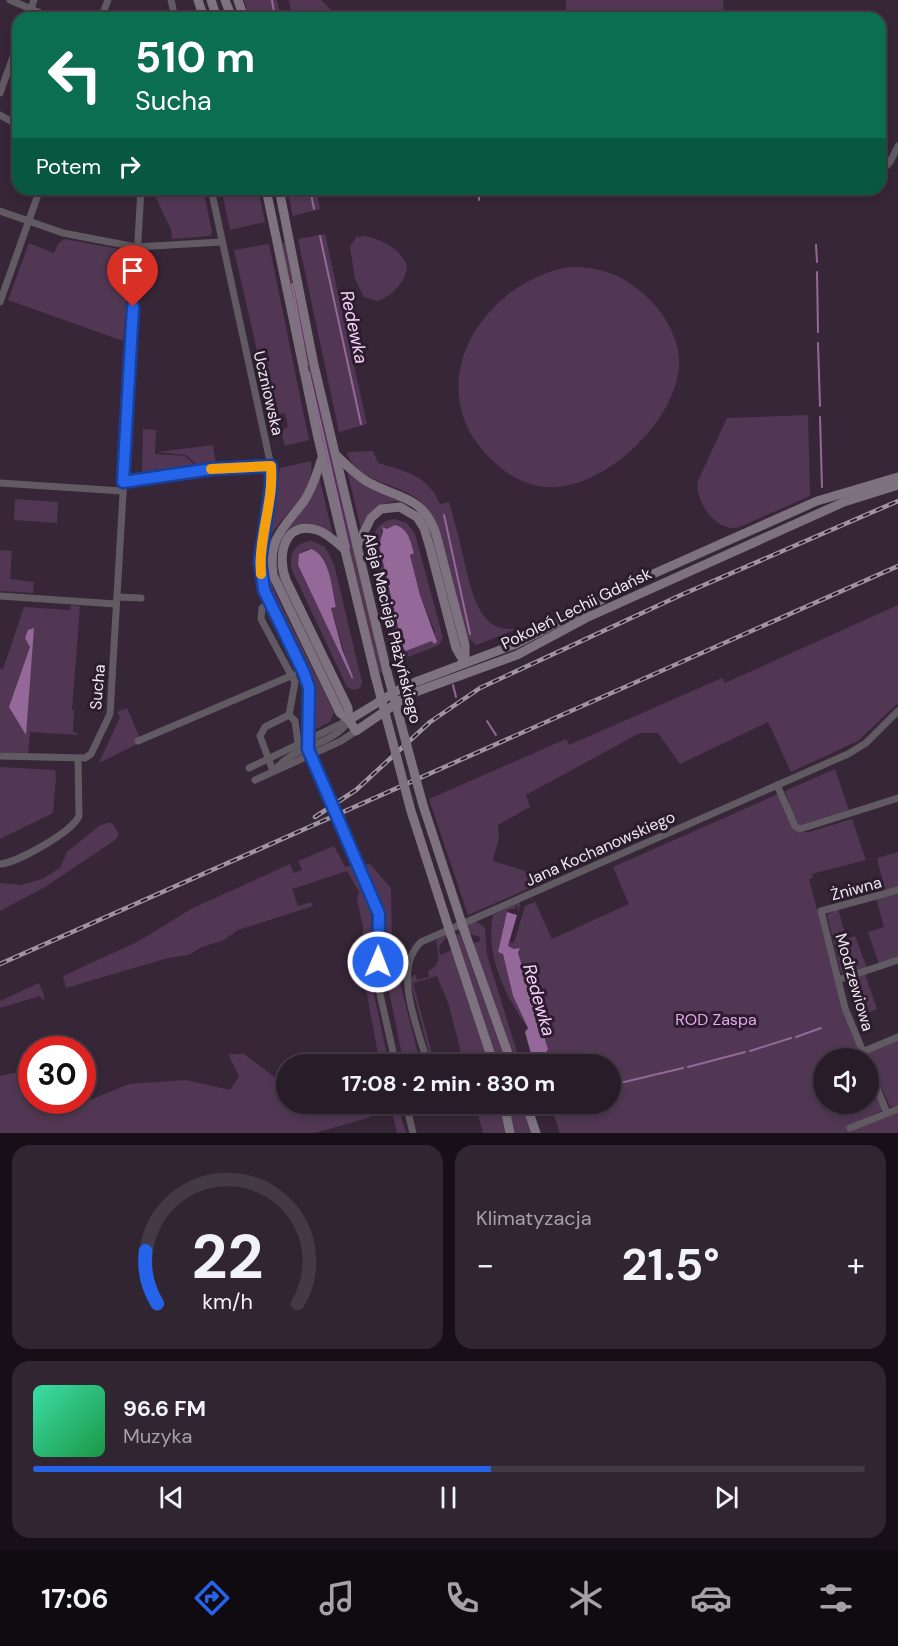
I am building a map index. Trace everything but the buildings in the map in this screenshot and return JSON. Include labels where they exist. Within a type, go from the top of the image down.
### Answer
[{"type":"main road","name":"Aleja Macieja Płażyńskiego","points":[[267,195],[322,458],[375,675],[411,811],[490,1054]]},
{"type":"main road","name":"Aleja Macieja Płażyńskiego","points":[[280,195],[331,434],[387,672],[423,806],[508,1054]]},
{"type":"main road","points":[[336,455],[358,476],[408,498],[429,516],[436,534],[465,645],[465,662],[468,673]]},
{"type":"main road","points":[[322,458],[305,500],[278,534],[271,559],[273,575],[338,708],[356,731]]},
{"type":"main road","name":"Pokoleń Lechii Gdańsk","points":[[349,720],[405,686],[516,644],[623,589],[817,501],[898,477]]},
{"type":"main road","name":"Pokoleń Lechii Gdańsk","points":[[356,731],[410,694],[517,655],[628,598],[856,497],[898,485]]},
{"type":"main road","points":[[817,501],[821,512]]},
{"type":"main road","points":[[357,546],[371,518],[381,510],[400,507],[417,517],[424,528],[430,548],[456,648],[465,662]]},
{"type":"main road","points":[[344,549],[323,532],[305,528],[290,535],[281,549],[280,558],[286,580],[348,708],[349,720]]},
{"type":"main road","points":[[711,549],[716,559]]},
{"type":"main road","points":[[623,589],[628,598]]},
{"type":"main road","points":[[506,1114],[510,1133]]},
{"type":"main road","points":[[529,1114],[536,1133]]},
{"type":"street","points":[[10,0],[38,12]]},
{"type":"street","points":[[30,12],[34,0]]},
{"type":"street","points":[[0,93],[12,60]]},
{"type":"street","points":[[886,166],[898,146]]},
{"type":"street","points":[[0,302],[38,195]]},
{"type":"street","name":"Sucha","points":[[78,759],[91,754],[110,714],[140,195]]},
{"type":"street","name":"Uczniowska","points":[[212,195],[271,466],[271,488],[260,561],[268,603],[304,673],[310,702],[306,734],[308,749],[379,914],[380,994],[394,1054]]},
{"type":"street","points":[[0,211],[63,233],[136,247],[221,242]]},
{"type":"street","points":[[123,482],[212,469],[271,466]]},
{"type":"street","points":[[0,483],[122,491]]},
{"type":"street","points":[[0,596],[116,600],[141,598]]},
{"type":"street","name":"Uczniowska","points":[[268,603],[262,608],[261,619],[293,675]]},
{"type":"street","points":[[138,741],[293,675],[295,682],[289,715],[262,731],[260,736],[273,771]]},
{"type":"street","name":"Jana Kochanowskiego","points":[[425,1054],[406,973],[411,954],[421,942],[854,751],[898,711]]},
{"type":"street","points":[[289,715],[296,721],[298,743]]},
{"type":"street","name":"Pokoleń Lechii Gdańsk","points":[[249,768],[349,720]]},
{"type":"street","name":"Pokoleń Lechii Gdańsk","points":[[273,771],[285,757],[337,733],[349,720]]},
{"type":"street","name":"Pokoleń Lechii Gdańsk","points":[[255,780],[341,741],[356,731]]},
{"type":"street","points":[[0,756],[78,759],[79,816],[76,822],[51,841],[0,864]]},
{"type":"street","points":[[777,785],[795,826],[803,829],[898,798]]},
{"type":"street","name":"Żniwna","points":[[821,911],[898,890]]},
{"type":"street","name":"Modrzewiowa","points":[[821,911],[845,1008],[861,1048]]},
{"type":"street","points":[[838,980],[898,960]]},
{"type":"street","points":[[877,1048],[898,1037]]},
{"type":"street","points":[[879,1093],[887,1113]]},
{"type":"street","points":[[850,1128],[898,1109]]},
{"type":"street","points":[[408,1114],[413,1133]]},
{"type":"green space","points":[[244,0],[277,0],[280,12],[247,12]]},
{"type":"green space","points":[[289,0],[321,0],[333,12],[291,12]]},
{"type":"green space","points":[[566,0],[723,0],[724,12],[566,12]]},
{"type":"green space","points":[[155,195],[204,195],[212,232],[210,236],[172,239],[171,230]]},
{"type":"green space","points":[[259,195],[265,222],[230,230],[223,197]]},
{"type":"green space","points":[[288,195],[317,195],[320,209],[293,216]]},
{"type":"green space","points":[[325,234],[367,424],[339,432],[298,239]]},
{"type":"green space","points":[[365,236],[390,246],[407,266],[404,278],[397,288],[388,296],[377,301],[364,297],[355,279],[350,247],[356,237]]},
{"type":"green space","points":[[64,239],[130,251],[123,341],[8,300],[29,243],[54,253],[58,244]]},
{"type":"green space","points":[[286,242],[382,672],[377,674],[302,347],[282,243]]},
{"type":"green space","points":[[269,244],[309,440],[285,446],[281,432],[288,426],[285,413],[273,416],[274,421],[281,419],[282,423],[275,425],[279,447],[234,250]]},
{"type":"green space","points":[[569,267],[591,268],[611,273],[638,289],[653,303],[669,326],[676,342],[679,360],[676,382],[667,405],[653,427],[635,447],[614,464],[592,477],[569,485],[538,486],[514,477],[500,467],[488,456],[468,428],[459,398],[460,369],[470,340],[487,314],[510,293],[538,276]]},
{"type":"green space","points":[[808,415],[810,496],[737,528],[721,525],[714,520],[700,499],[697,483],[727,418]]},
{"type":"green space","points":[[143,429],[156,430],[155,454],[185,456],[198,468],[142,475]]},
{"type":"green space","points":[[213,445],[216,466],[200,468],[186,455],[157,452]]},
{"type":"green space","points":[[373,451],[378,463],[415,476],[429,487],[440,504],[449,502],[475,600],[481,612],[490,622],[501,628],[514,629],[532,623],[477,645],[466,637],[449,563],[428,510],[410,494],[362,472],[347,455],[348,452]]},
{"type":"green space","points":[[311,461],[308,485],[267,544],[280,468]]},
{"type":"green space","points":[[347,470],[404,500],[420,512],[426,521],[439,554],[461,644],[454,631],[448,610],[437,556],[429,531],[418,512],[402,502],[381,505],[369,515],[361,529]]},
{"type":"green space","points":[[319,476],[333,536],[324,529],[286,534],[278,549],[287,525]]},
{"type":"green space","points":[[15,499],[58,502],[57,523],[14,520]]},
{"type":"green space","points":[[391,520],[407,523],[415,534],[443,638],[439,645],[406,658],[398,655],[374,560],[375,531],[384,522]],"holes":[[[382,527],[414,553],[410,554],[420,595],[435,632],[432,641],[407,651],[403,648],[380,548]]]},
{"type":"green space","points":[[312,541],[325,547],[334,564],[362,682],[360,688],[354,690],[347,687],[292,570],[291,559],[294,550]],"holes":[[[308,549],[321,556],[329,572],[336,606],[331,608],[352,679],[298,565],[299,554]]]},
{"type":"green space","points":[[0,550],[12,551],[10,579],[34,582],[33,593],[0,591]]},
{"type":"green space","points":[[266,558],[273,588],[334,712],[330,722],[314,730],[315,685],[271,591]]},
{"type":"green space","points":[[277,563],[343,709],[280,579]]},
{"type":"green space","points":[[71,605],[80,606],[72,710],[74,710],[73,731],[79,735],[30,732],[28,754],[0,752],[0,669],[3,669],[24,607],[70,610]]},
{"type":"green space","points":[[898,605],[898,703],[858,741],[791,772],[768,722],[680,764],[658,733],[640,733],[526,795],[530,807],[498,825],[499,837],[493,861],[525,871],[532,887],[468,915],[429,799],[566,739],[569,745],[722,678],[725,683]]},
{"type":"green space","points":[[127,708],[140,738],[139,743],[99,763],[120,717],[117,712]]},
{"type":"green space","points":[[0,767],[55,770],[56,776],[53,813],[0,839]]},
{"type":"green space","points":[[835,769],[849,810],[801,827],[796,823],[785,791]]},
{"type":"green space","name":"ROD Zaspa","points":[[778,794],[800,832],[809,832],[852,819],[866,860],[812,874],[813,878],[809,879],[843,1009],[859,1048],[813,1048],[813,1114],[875,1114],[850,1126],[851,1131],[898,1111],[898,1133],[560,1133],[553,1114],[621,1114],[621,1054],[545,1054],[548,1049],[518,953],[520,948],[514,949],[508,946],[509,942],[514,943],[525,906],[535,902],[552,939],[629,904],[613,867]]},
{"type":"green space","points":[[112,823],[119,834],[115,840],[45,887],[0,911],[0,883],[21,885],[42,879],[60,868],[67,852],[99,826]]},
{"type":"green space","points":[[334,846],[345,867],[352,865],[371,912],[373,989],[387,1054],[378,1054],[361,962],[363,927],[357,899],[359,892],[347,871],[292,889],[298,906],[311,902],[313,906],[238,930],[224,940],[202,947],[189,955],[168,958],[66,988],[63,976],[139,941],[191,909],[290,864],[294,873],[302,870],[298,861]]},
{"type":"green space","points":[[898,852],[898,888],[885,891],[877,858]]},
{"type":"green space","points":[[369,863],[391,888],[392,938],[395,947],[403,956],[400,970],[385,969],[386,913],[365,865]]},
{"type":"green space","points":[[898,892],[898,958],[879,964],[868,932],[884,927],[876,898]]},
{"type":"green space","points":[[520,901],[519,914],[517,904],[515,909],[508,909],[498,951],[503,954],[513,996],[528,1028],[512,1003],[499,975],[494,960],[491,930],[493,915]]},
{"type":"green space","points":[[838,908],[846,939],[855,936],[867,968],[845,975],[841,973],[827,915]]},
{"type":"green space","points":[[477,922],[485,928],[487,955],[518,1054],[511,1054],[472,944],[480,941],[480,937],[470,934],[466,924]]},
{"type":"green space","points":[[460,933],[503,1054],[494,1054],[455,935]]},
{"type":"green space","points":[[446,934],[447,937],[439,946],[440,955],[452,950],[486,1054],[461,1054],[449,1005],[437,976],[413,983],[432,1054],[429,1054],[410,979],[415,974],[417,980],[429,977],[428,971],[438,962],[436,940]]},
{"type":"green space","points":[[399,973],[418,1054],[402,1054],[386,976]]},
{"type":"green space","points":[[865,974],[877,1009],[865,1014],[853,978]]},
{"type":"green space","points":[[39,983],[45,998],[42,1000],[40,996],[0,1008],[0,1001]]},
{"type":"green space","points":[[898,1039],[898,1106],[890,1107],[879,1082],[878,1048]]},
{"type":"green space","points":[[228,1054],[244,1054],[276,1078],[276,1114],[371,1114],[371,1117],[315,1133],[0,1133],[0,1076],[18,1072],[18,1114],[96,1114],[96,1098],[129,1084],[186,1080],[230,1090],[239,1076]]},
{"type":"green space","name":"ROD Zaspa","points":[[879,1099],[883,1110],[879,1112]]},
{"type":"green space","points":[[393,1114],[400,1114],[406,1133],[397,1133]]},
{"type":"green space","points":[[478,1114],[502,1114],[505,1133],[483,1133]]},
{"type":"green space","points":[[510,1114],[525,1114],[532,1133],[515,1133]]},
{"type":"shaded area","points":[[395,525],[406,532],[410,540],[414,553],[410,555],[420,595],[437,642],[434,644],[432,641],[406,651],[403,648],[379,545],[382,527],[387,529]]},
{"type":"shaded area","points":[[311,549],[322,558],[329,574],[336,607],[331,608],[352,679],[298,565],[299,554]]},
{"type":"shaded area","points":[[34,628],[26,735],[9,707],[30,647],[25,638],[28,630]]},
{"type":"shaded area","points":[[507,912],[517,915],[508,946],[514,949],[520,948],[518,953],[548,1049],[545,1054],[531,1054],[525,1032],[528,1028],[513,996],[503,954],[498,952]]},
{"type":"waterway","name":"Redewka","points":[[272,0],[274,12]]},
{"type":"waterway","name":"Redewka","points":[[311,195],[314,209]]},
{"type":"waterway","points":[[479,195],[479,200]]},
{"type":"waterway","name":"Redewka","points":[[320,236],[361,424]]},
{"type":"waterway","points":[[816,245],[817,262]]},
{"type":"waterway","points":[[817,272],[818,332]]},
{"type":"waterway","points":[[292,284],[307,365]]},
{"type":"waterway","points":[[818,343],[820,406]]},
{"type":"waterway","points":[[309,373],[349,548]]},
{"type":"waterway","points":[[820,417],[822,487]]},
{"type":"waterway","points":[[444,515],[470,634]]},
{"type":"waterway","name":"Redewka","points":[[453,685],[456,697]]},
{"type":"waterway","name":"Redewka","points":[[487,721],[496,735]]},
{"type":"waterway","points":[[796,1037],[821,1028]]},
{"type":"waterway","points":[[750,1051],[791,1038]]},
{"type":"waterway","points":[[688,1067],[745,1052]]},
{"type":"waterway","points":[[621,1083],[683,1068]]},
{"type":"railway","points":[[315,817],[356,790],[430,722],[480,688],[681,595],[898,501]]},
{"type":"railway","points":[[0,964],[898,566]]},
{"type":"slow traffic","points":[[211,469],[271,466],[271,488],[261,543],[261,574]]},
{"type":"route","points":[[133,307],[123,482],[212,469],[271,466],[271,488],[261,543],[260,561],[264,590],[309,688],[310,702],[306,734],[308,749],[377,906],[380,922],[378,962]]}]
